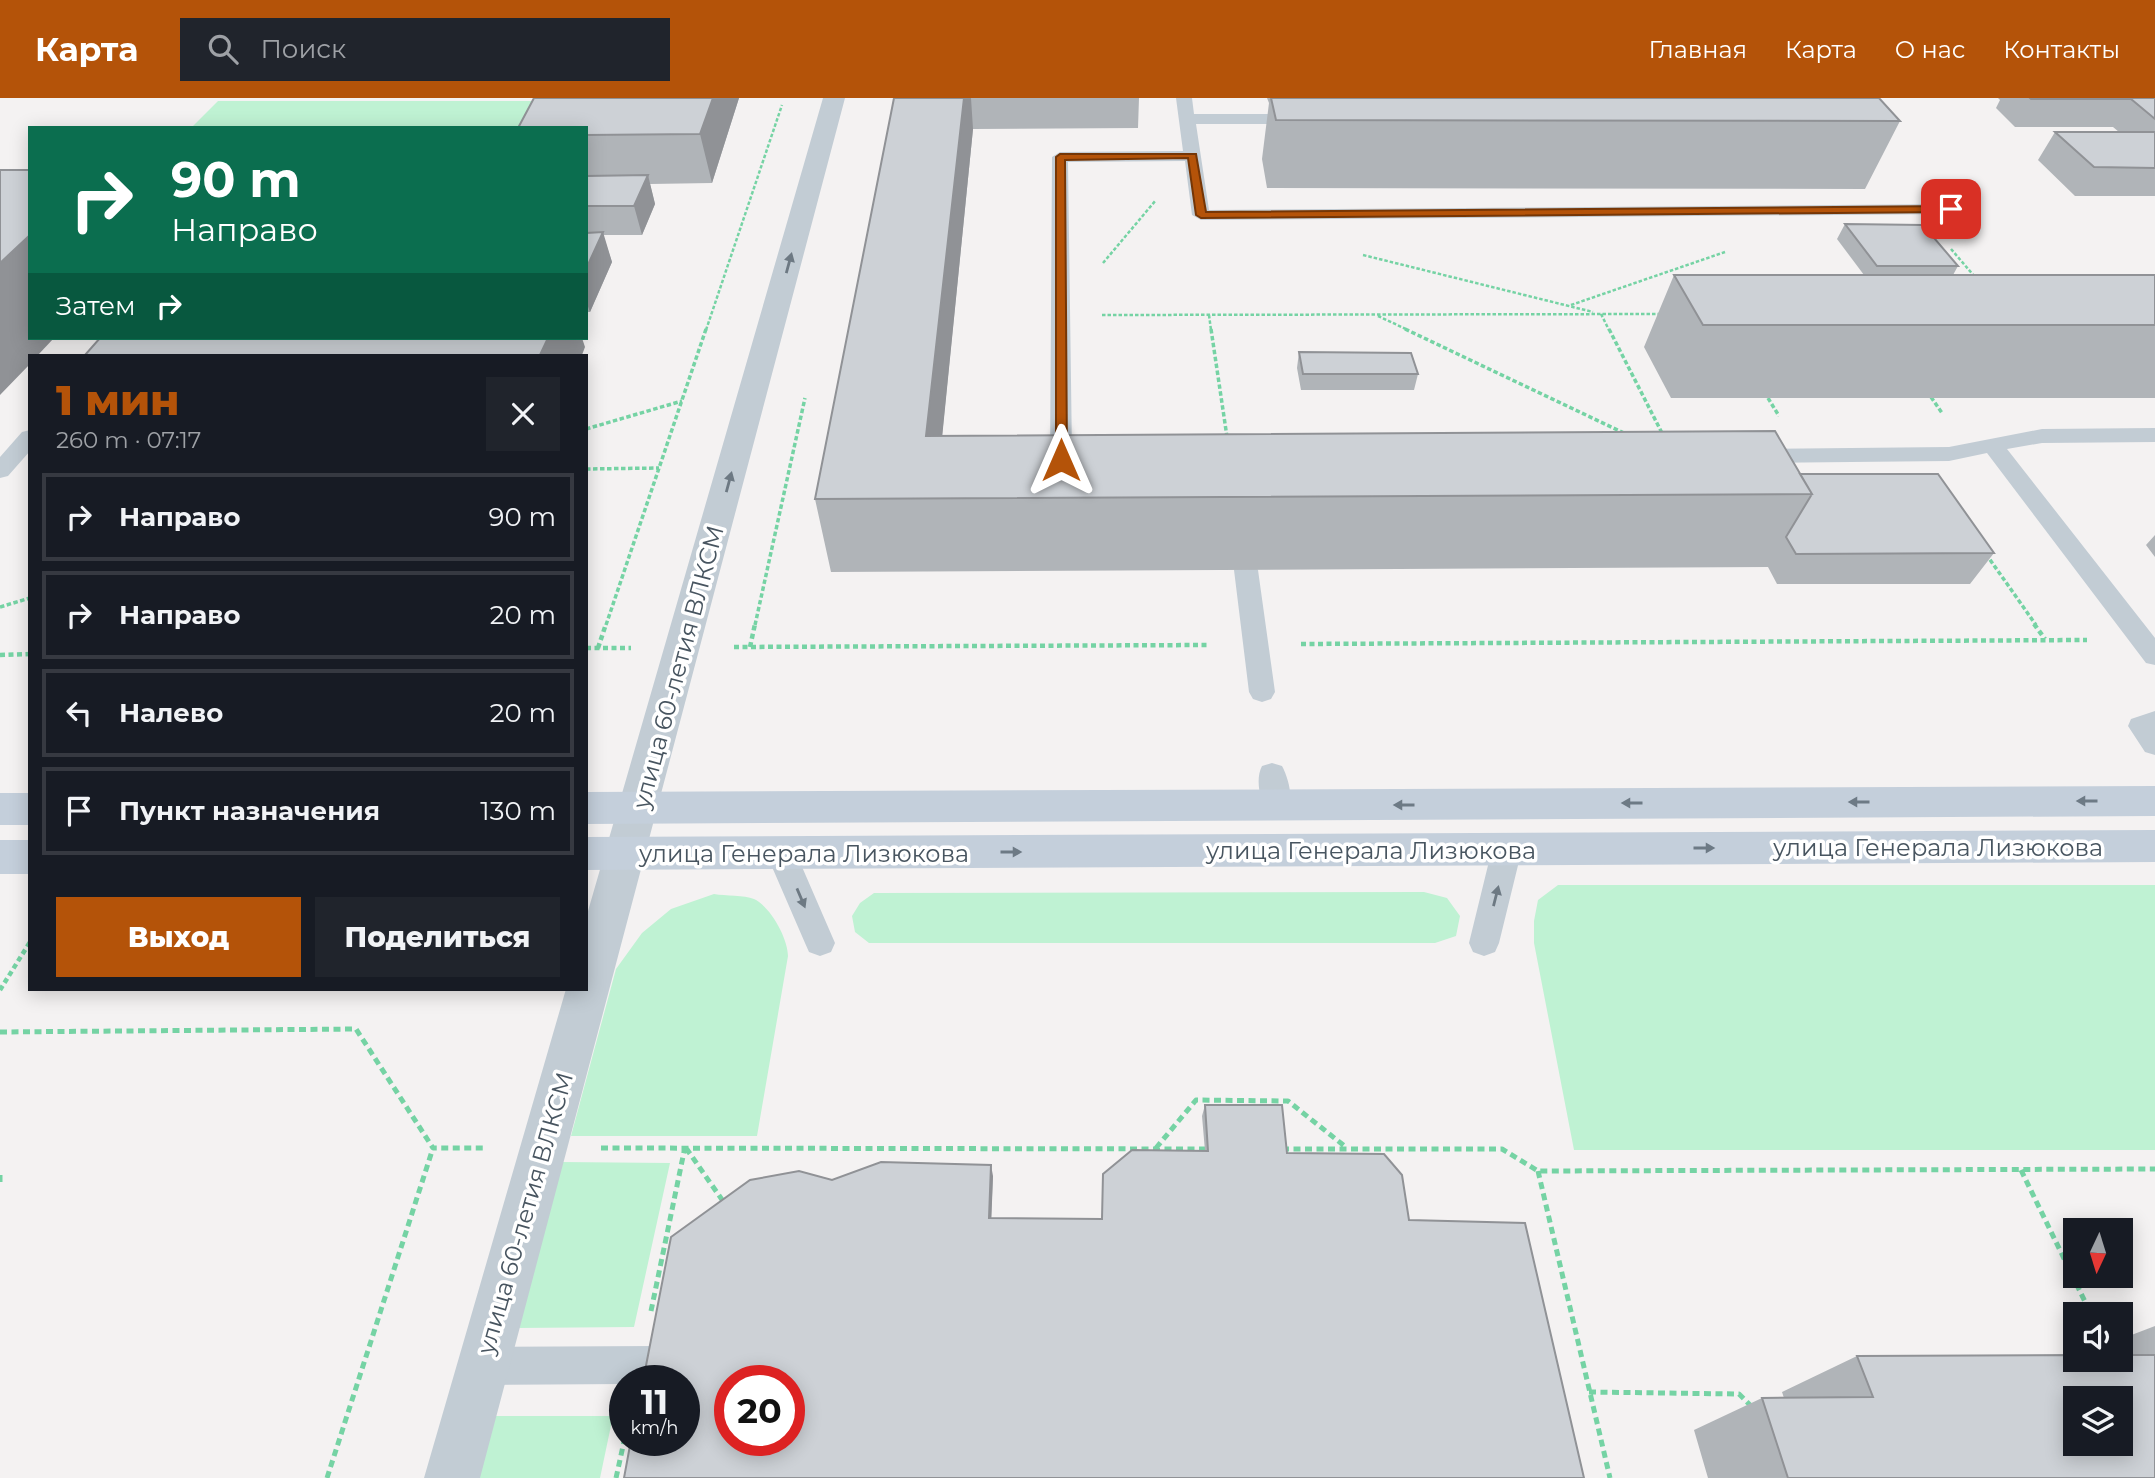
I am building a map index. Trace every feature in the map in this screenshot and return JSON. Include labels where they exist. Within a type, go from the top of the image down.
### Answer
[{"type":"main road","name":"улица Генерала Лизюкова","points":[[588,808],[1275,789],[2155,801]]},
{"type":"main road","points":[[0,809],[28,809]]},
{"type":"main road","name":"улица Генерала Лизюкова","points":[[606,853],[2155,846]]},
{"type":"main road","points":[[0,857],[28,857]]},
{"type":"street","name":"улица 60-летия ВЛКСМ","points":[[588,939],[606,853],[639,808],[834,98]]},
{"type":"street","name":"улица 60-летия ВЛКСМ","points":[[452,1478],[544,1148],[577,991]]},
{"type":"lane","points":[[1184,98],[1201,215],[1951,209]]},
{"type":"lane","points":[[1187,119],[1321,119]]},
{"type":"lane","points":[[1089,460],[1061,460],[1060,157],[1192,156]]},
{"type":"lane","points":[[1674,456],[1949,454],[2042,436],[2155,435]]},
{"type":"lane","points":[[0,471],[28,439]]},
{"type":"lane","points":[[1993,446],[2149,648]]},
{"type":"lane","points":[[1246,570],[1262,692]]},
{"type":"lane","points":[[2155,721],[2141,726],[2155,745]]},
{"type":"lane","points":[[1484,943],[1507,849]]},
{"type":"lane","points":[[781,853],[820,943]]},
{"type":"lane","points":[[483,1366],[609,1365]]},
{"type":"path","points":[[598,648],[784,98]]},
{"type":"path","points":[[1060,314],[1192,156]]},
{"type":"path","points":[[1359,254],[1601,314],[1674,456]]},
{"type":"path","points":[[1060,314],[1667,314]]},
{"type":"path","points":[[1374,314],[1636,439]]},
{"type":"path","points":[[1209,315],[1228,446]]},
{"type":"path","points":[[588,428],[682,401]]},
{"type":"path","points":[[588,469],[659,468]]},
{"type":"path","points":[[1982,548],[2045,639]]},
{"type":"path","points":[[0,607],[28,599]]},
{"type":"path","points":[[588,648],[2045,639],[2149,648]]},
{"type":"path","points":[[0,655],[28,654]]},
{"type":"path","points":[[0,990],[28,945]]},
{"type":"path","points":[[0,1032],[356,1029],[433,1148]]},
{"type":"path","points":[[1155,1149],[1196,1100],[1288,1101],[1347,1148]]},
{"type":"path","points":[[1239,1101],[1240,1108]]},
{"type":"path","points":[[685,1147],[729,1210]]},
{"type":"path","points":[[648,1365],[685,1147]]},
{"type":"path","points":[[433,1148],[1205,1149]]},
{"type":"path","points":[[327,1478],[433,1148]]},
{"type":"path","points":[[1281,1149],[1502,1149],[1538,1171],[2155,1169]]},
{"type":"path","points":[[2021,1170],[2085,1302]]},
{"type":"path","points":[[1538,1171],[1610,1478]]},
{"type":"path","points":[[0,1175],[0,1182]]},
{"type":"path","points":[[1589,1392],[1739,1394],[1756,1412]]},
{"type":"path","points":[[616,1478],[621,1456]]},
{"type":"green space","points":[[218,101],[543,101],[527,126],[193,126]]},
{"type":"green space","points":[[1558,885],[2155,885],[2155,1150],[1574,1150],[1534,943],[1538,900]]},
{"type":"green space","points":[[1424,892],[1447,898],[1460,916],[1456,936],[1435,943],[869,943],[855,932],[852,916],[860,903],[874,893]]},
{"type":"green space","points":[[714,894],[750,898],[760,903],[777,924],[787,949],[757,1136],[571,1136],[616,969],[642,933],[671,909]]},
{"type":"green space","points":[[561,1162],[670,1163],[634,1327],[516,1328]]},
{"type":"green space","points":[[486,1416],[609,1416],[609,1435],[600,1478],[469,1478]]},
{"type":"building","points":[[534,98],[713,98],[700,134],[588,135],[588,126],[519,126]]},
{"type":"building","points":[[894,98],[964,98],[926,436],[1775,431],[1812,494],[815,499]]},
{"type":"building","points":[[1271,98],[1879,98],[1900,121],[1276,120]]},
{"type":"building","points":[[2030,98],[2155,98],[2155,119],[2131,99]]},
{"type":"building","points":[[2055,132],[2155,132],[2155,168],[2094,167]]},
{"type":"building","points":[[0,170],[28,170],[28,237],[0,263]]},
{"type":"building","points":[[648,175],[634,206],[588,206],[588,176]]},
{"type":"building","points":[[1845,224],[1923,225],[1958,266],[1877,266]]},
{"type":"building","points":[[603,232],[588,265],[588,233]]},
{"type":"building","points":[[1674,275],[2155,275],[2155,325],[1703,325]]},
{"type":"building","points":[[98,340],[547,340],[540,354],[86,354]]},
{"type":"building","points":[[1299,352],[1411,353],[1418,374],[1303,374]]},
{"type":"building","points":[[1800,474],[1938,474],[1994,553],[1796,554],[1786,537],[1812,494]]},
{"type":"building","points":[[1205,1105],[1282,1105],[1287,1153],[1384,1154],[1402,1175],[1409,1220],[1525,1223],[1584,1478],[624,1478],[628,1456],[700,1456],[700,1365],[646,1365],[671,1237],[750,1180],[799,1171],[832,1180],[881,1162],[991,1165],[989,1218],[1102,1219],[1103,1174],[1132,1150],[1208,1151]]},
{"type":"building","points":[[2063,1355],[2063,1372],[2133,1372],[2133,1355],[2155,1355],[2155,1478],[1788,1478],[1762,1398],[1873,1397],[1857,1356]]},
{"type":"route","points":[[1061,460],[1060,157],[1192,156],[1201,215],[1951,209]]}]
